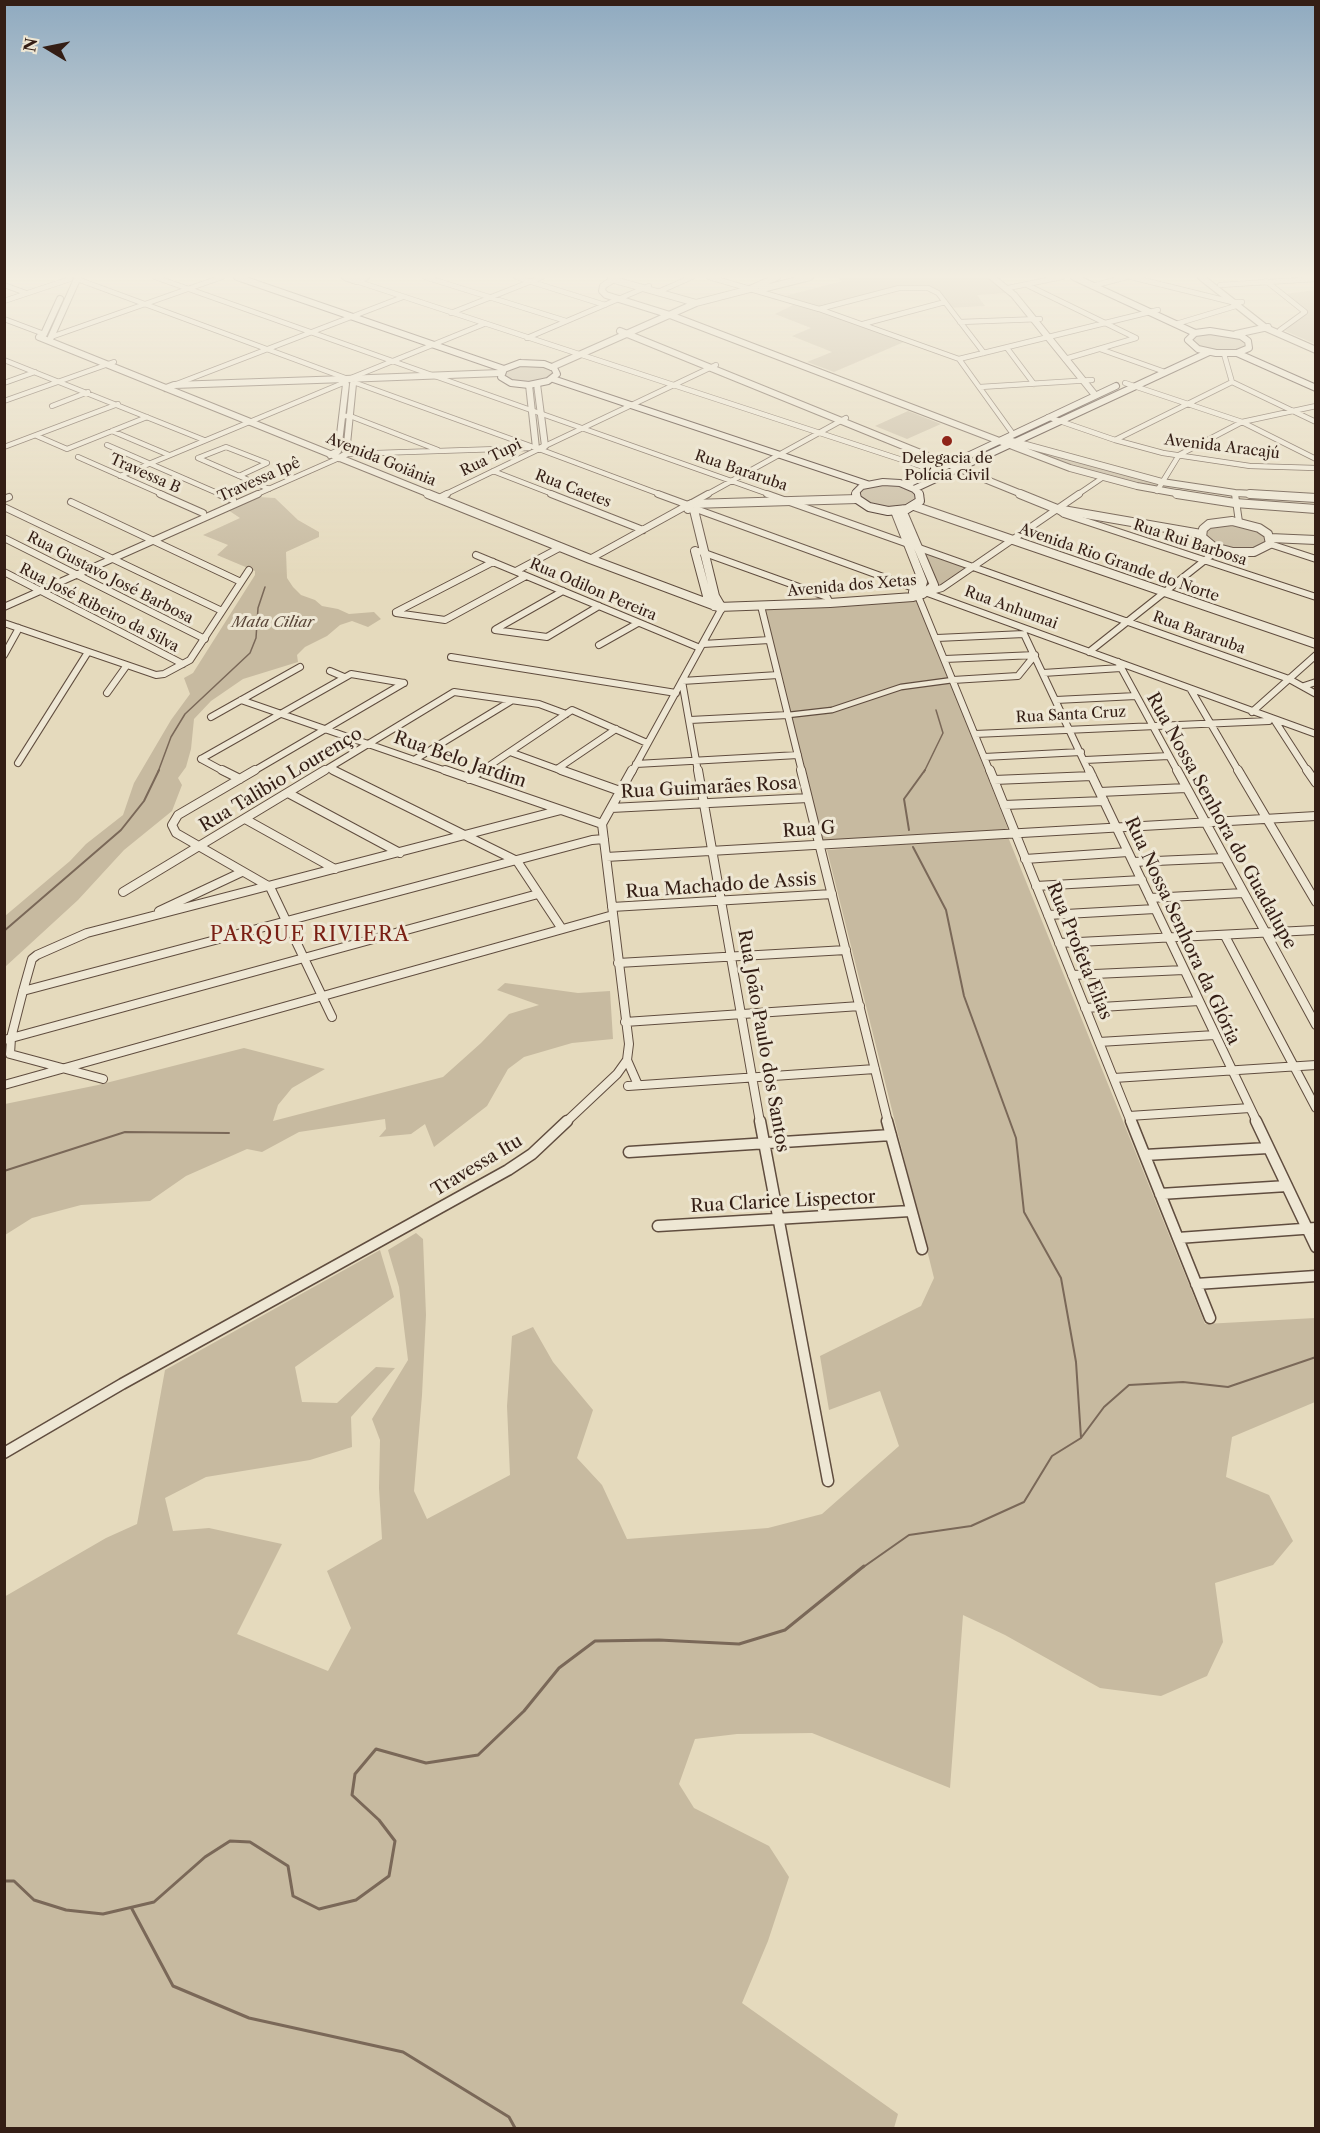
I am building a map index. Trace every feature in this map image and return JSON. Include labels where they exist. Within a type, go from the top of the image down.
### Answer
[{"type":"street","points":[[4,384],[23,377]]},
{"type":"street","points":[[48,377],[204,440]]},
{"type":"street","points":[[5,401],[73,377]]},
{"type":"street","name":"Avenida Goiânia","points":[[140,377],[256,418],[345,457],[717,606]]},
{"type":"street","name":"Avenida Goiânia","points":[[147,377],[248,422],[330,455],[345,457]]},
{"type":"street","points":[[173,388],[201,377]]},
{"type":"street","name":"Rua Anhumai","points":[[338,377],[1089,652],[1119,665],[1314,732]]},
{"type":"street","points":[[120,476],[360,377]]},
{"type":"street","points":[[350,381],[411,377]]},
{"type":"street","name":"Rua Bararuba","points":[[436,377],[1289,679],[1316,694]]},
{"type":"street","points":[[173,388],[467,377]]},
{"type":"street","points":[[505,377],[511,383],[529,385],[553,379],[867,484]]},
{"type":"street","points":[[646,377],[936,471]]},
{"type":"street","name":"Rua Tupi","points":[[443,496],[690,377]]},
{"type":"street","points":[[739,377],[1060,507],[1202,531],[1219,522],[1239,522],[1259,528],[1270,541],[1316,559]]},
{"type":"street","points":[[834,377],[1001,440],[1016,442],[1162,482],[1235,493],[1316,498]]},
{"type":"street","points":[[972,377],[1013,434]]},
{"type":"street","points":[[1028,377],[1034,384]]},
{"type":"street","points":[[1079,377],[1098,394]]},
{"type":"street","points":[[1089,377],[1098,394]]},
{"type":"street","points":[[906,485],[1138,377]]},
{"type":"street","points":[[914,489],[1155,377]]},
{"type":"street","points":[[1230,377],[1232,382],[1316,422]]},
{"type":"street","points":[[1290,377],[1316,388]]},
{"type":"street","points":[[980,387],[1092,380]]},
{"type":"street","points":[[345,457],[350,381]]},
{"type":"street","points":[[546,382],[858,489],[867,484],[883,482],[906,485],[921,496],[917,504],[898,511],[875,509],[858,501],[789,501],[692,507]]},
{"type":"street","points":[[1115,440],[1232,382]]},
{"type":"street","points":[[1125,383],[1242,422],[1316,459]]},
{"type":"street","points":[[537,384],[540,414],[539,449]]},
{"type":"street","points":[[529,385],[531,410],[539,449]]},
{"type":"street","points":[[52,406],[88,392]]},
{"type":"street","points":[[4,447],[118,404]]},
{"type":"street","points":[[1072,406],[1083,410]]},
{"type":"street","points":[[1157,491],[1179,456],[1242,422],[1316,406]]},
{"type":"street","points":[[346,416],[442,453]]},
{"type":"street","points":[[37,436],[67,449],[147,417]]},
{"type":"street","name":"Avenida Aracajú","points":[[1048,417],[1115,440],[1179,456],[1250,466],[1316,468]]},
{"type":"street","points":[[594,557],[692,507],[731,482],[843,419]]},
{"type":"street","points":[[112,430],[169,454]]},
{"type":"street","points":[[4,439],[14,443]]},
{"type":"street","points":[[1001,440],[1008,446],[1102,478],[1157,491],[1235,503],[1316,509]]},
{"type":"street","points":[[108,445],[233,500]]},
{"type":"street","points":[[239,476],[267,463],[226,447],[198,458],[219,467],[239,476],[269,489]]},
{"type":"street","points":[[345,457],[539,449]]},
{"type":"street","points":[[345,457],[442,453]]},
{"type":"street","name":"Travessa B","points":[[78,457],[203,513]]},
{"type":"street","name":"Travessa Ipê","points":[[4,607],[345,457]]},
{"type":"street","name":"Rua Caetes","points":[[494,471],[643,530]]},
{"type":"street","points":[[822,476],[830,472]]},
{"type":"street","points":[[921,592],[942,588],[1102,478]]},
{"type":"street","points":[[858,489],[858,501]]},
{"type":"street","points":[[1235,493],[1239,522]]},
{"type":"street","points":[[692,507],[799,505],[858,501]]},
{"type":"street","points":[[71,502],[151,542],[241,582]]},
{"type":"street","name":"Avenida Rio Grande do Norte","points":[[917,504],[1168,590],[1316,644]]},
{"type":"street","points":[[4,507],[222,611]]},
{"type":"street","points":[[692,507],[706,591],[717,606]]},
{"type":"street","name":"Rua Rui Barbosa","points":[[1060,507],[1064,514],[1316,597]]},
{"type":"street","name":"Avenida dos Xetas","points":[[898,511],[923,582],[921,592]]},
{"type":"street","name":"Avenida dos Xetas","points":[[717,606],[761,606],[921,592],[934,585],[918,546],[898,511]]},
{"type":"street","name":"Avenida Goiânia","points":[[506,521],[561,547],[698,595],[717,606]]},
{"type":"street","points":[[1202,531],[1206,542],[1219,549],[1240,553],[1264,549],[1270,541]]},
{"type":"street","name":"Rua Gustavo José Barbosa","points":[[4,538],[205,639]]},
{"type":"street","points":[[1270,541],[1316,540]]},
{"type":"street","points":[[1270,541],[1316,546]]},
{"type":"street","points":[[516,571],[561,547]]},
{"type":"street","points":[[1089,652],[1219,549]]},
{"type":"street","points":[[699,551],[828,600]]},
{"type":"street","points":[[638,1085],[627,1060],[629,1044],[602,824],[702,646],[717,606],[699,551]]},
{"type":"street","name":"Rua Odilon Pereira","points":[[476,555],[702,646]]},
{"type":"street","points":[[493,562],[396,613],[446,620],[526,576]]},
{"type":"street","points":[[4,623],[156,675],[164,674],[189,660],[249,570]]},
{"type":"street","name":"Rua José Ribeiro da Silva","points":[[4,572],[183,664]]},
{"type":"street","name":"Avenida Rio Grande do Norte","points":[[1168,590],[1316,637]]},
{"type":"street","points":[[563,591],[495,630],[547,637],[599,606]]},
{"type":"street","points":[[698,595],[706,591]]},
{"type":"street","name":"Rua Profeta Elias","points":[[921,592],[953,680],[1210,1318]]},
{"type":"street","name":"Avenida dos Xetas","points":[[717,606],[828,600]]},
{"type":"street","points":[[761,606],[910,1211],[922,1249]]},
{"type":"street","points":[[598,645],[638,622]]},
{"type":"street","points":[[5,653],[19,628]]},
{"type":"street","points":[[937,638],[1027,631]]},
{"type":"street","name":"Rua Nossa Senhora da Glória","points":[[1027,631],[1043,673],[1268,1148],[1311,1228],[1316,1247]]},
{"type":"street","points":[[702,646],[770,640]]},
{"type":"street","points":[[18,763],[88,652]]},
{"type":"street","points":[[945,659],[1035,655]]},
{"type":"street","points":[[690,720],[788,715],[832,710],[901,687],[953,680],[1018,676],[1035,655]]},
{"type":"street","points":[[1252,712],[1316,655]]},
{"type":"street","points":[[451,657],[676,693]]},
{"type":"street","points":[[107,693],[127,665]]},
{"type":"street","points":[[1043,673],[1119,665]]},
{"type":"street","name":"Rua Nossa Senhora do Guadalupe","points":[[1119,665],[1316,1025]]},
{"type":"street","points":[[211,717],[300,667]]},
{"type":"street","points":[[330,671],[404,683]]},
{"type":"street","points":[[201,759],[347,675]]},
{"type":"street","points":[[682,681],[778,675]]},
{"type":"street","name":"Rua João Paulo dos Santos","points":[[682,681],[764,1144],[828,1481]]},
{"type":"street","points":[[1304,686],[1316,682]]},
{"type":"street","points":[[332,1017],[270,887],[176,833],[172,825],[178,815],[404,683]]},
{"type":"street","points":[[1191,689],[1316,902]]},
{"type":"street","name":"Rua Talibio Lourenço","points":[[123,892],[454,693],[511,700]]},
{"type":"street","points":[[1056,700],[1136,696]]},
{"type":"street","name":"Rua Belo Jardim","points":[[241,700],[602,824]]},
{"type":"street","points":[[414,760],[511,700],[569,712],[647,743]]},
{"type":"street","points":[[469,779],[569,712]]},
{"type":"street","points":[[1275,720],[1316,783]]},
{"type":"street","name":"Rua Santa Cruz","points":[[975,734],[1275,720]]},
{"type":"street","points":[[557,769],[616,729]]},
{"type":"street","points":[[510,752],[620,791]]},
{"type":"street","points":[[984,757],[1081,752]]},
{"type":"street","points":[[636,764],[798,755]]},
{"type":"street","points":[[1085,760],[1169,756]]},
{"type":"street","points":[[201,759],[240,779]]},
{"type":"street","points":[[329,768],[517,861],[562,929]]},
{"type":"street","points":[[994,780],[1092,776]]},
{"type":"street","points":[[1100,792],[1186,788]]},
{"type":"street","points":[[288,793],[400,853]]},
{"type":"street","name":"Rua Guimarães Rosa","points":[[611,808],[808,798]]},
{"type":"street","points":[[1004,805],[1104,801]]},
{"type":"street","points":[[103,1078],[10,1054],[8,1039],[32,959],[37,955],[79,935],[561,810]]},
{"type":"street","name":"Rua G","points":[[606,857],[1116,825],[1316,816]]},
{"type":"street","points":[[245,819],[335,869]]},
{"type":"street","points":[[23,991],[592,840],[604,839]]},
{"type":"street","points":[[1025,859],[1128,852]]},
{"type":"street","points":[[1133,862],[1224,858]]},
{"type":"street","points":[[155,916],[158,911],[242,872]]},
{"type":"street","points":[[1036,886],[1142,880]]},
{"type":"street","points":[[1150,898],[1243,893]]},
{"type":"street","points":[[8,1039],[538,894]]},
{"type":"street","name":"Rua Machado de Assis","points":[[4,1085],[562,929],[612,911],[832,894]]},
{"type":"street","points":[[1048,915],[1155,909]]},
{"type":"street","points":[[1059,943],[1316,930]]},
{"type":"street","points":[[1225,936],[1316,1108]]},
{"type":"street","points":[[618,963],[846,950]]},
{"type":"street","points":[[1072,975],[1184,970]]},
{"type":"street","points":[[1085,1008],[1199,1001]]},
{"type":"street","points":[[625,1022],[860,1006]]},
{"type":"street","points":[[1099,1042],[1215,1035]]},
{"type":"street","name":"Travessa Itu","points":[[4,1453],[122,1384],[508,1170],[532,1154],[617,1074],[627,1060]]},
{"type":"street","points":[[1114,1078],[1316,1065]]},
{"type":"street","points":[[628,1086],[875,1069]]},
{"type":"street","points":[[1129,1116],[1250,1108]]},
{"type":"street","points":[[629,1152],[891,1135]]},
{"type":"street","points":[[1144,1155],[1268,1148]]},
{"type":"street","points":[[1160,1194],[1287,1186]]},
{"type":"street","name":"Rua Clarice Lispector","points":[[658,1226],[910,1211]]},
{"type":"street","points":[[1178,1238],[1311,1228]]},
{"type":"street","points":[[1196,1284],[1316,1276]]},
{"type":"green space","points":[[506,377],[550,377],[533,383],[514,382]]},
{"type":"green space","points":[[908,411],[941,424],[907,439],[875,426]]},
{"type":"green space","points":[[1018,443],[1159,482],[1155,488],[1131,483],[1034,455]]},
{"type":"green space","points":[[877,484],[900,485],[910,489],[916,494],[917,500],[909,506],[880,509],[860,499],[861,491]]},
{"type":"green space","name":"Mata Ciliar","points":[[259,497],[275,498],[298,520],[319,532],[319,537],[286,552],[287,578],[301,595],[315,600],[322,606],[349,614],[374,612],[381,619],[368,627],[352,621],[340,625],[327,636],[305,647],[297,655],[298,662],[243,679],[211,701],[194,719],[191,749],[186,767],[178,778],[182,785],[172,811],[124,850],[78,900],[5,967],[5,916],[70,861],[86,844],[123,815],[134,783],[171,720],[190,694],[184,678],[193,673],[255,575],[255,571],[217,555],[228,545],[203,535],[240,518],[228,510]]},
{"type":"green space","points":[[1222,524],[1243,524],[1265,535],[1267,544],[1248,551],[1219,547],[1207,538],[1205,533],[1208,529]]},
{"type":"green space","points":[[925,553],[968,567],[940,587]]},
{"type":"green space","points":[[918,600],[1008,829],[822,842],[765,608]]},
{"type":"green space","points":[[1008,837],[1205,1324],[1315,1318],[1315,1402],[1232,1437],[1226,1477],[1269,1495],[1293,1541],[1273,1565],[1215,1583],[1223,1642],[1207,1676],[1161,1696],[1100,1688],[1005,1635],[963,1615],[950,1788],[812,1733],[737,1734],[695,1739],[679,1784],[694,1808],[769,1846],[789,1877],[768,1941],[742,2003],[898,2114],[894,2128],[5,2128],[4,1597],[106,1538],[137,1524],[165,1370],[380,1250],[394,1297],[295,1367],[302,1402],[337,1403],[376,1367],[395,1368],[351,1417],[352,1447],[310,1460],[206,1477],[165,1498],[173,1531],[209,1528],[282,1544],[237,1634],[328,1671],[351,1628],[327,1571],[382,1539],[379,1488],[380,1440],[372,1419],[408,1360],[399,1287],[388,1250],[416,1233],[423,1239],[426,1315],[414,1491],[427,1519],[510,1475],[507,1406],[512,1336],[533,1327],[553,1362],[593,1410],[577,1458],[602,1485],[627,1539],[768,1528],[822,1514],[899,1446],[880,1391],[829,1410],[820,1356],[921,1306],[934,1278],[827,850]]},
{"type":"green space","points":[[505,983],[578,993],[610,991],[613,1039],[572,1043],[524,1057],[508,1069],[487,1106],[434,1147],[425,1124],[411,1134],[379,1137],[386,1129],[385,1119],[299,1132],[262,1152],[247,1149],[186,1176],[150,1201],[81,1205],[32,1218],[5,1235],[5,1104],[98,1085],[244,1048],[325,1069],[292,1088],[278,1105],[273,1121],[443,1077],[509,1014],[539,1005],[497,990]]},
{"type":"waterway","points":[[158,772],[171,737],[185,714],[250,653],[256,638],[258,608],[265,587]]},
{"type":"waterway","points":[[925,770],[943,733],[936,710]]},
{"type":"waterway","points":[[4,931],[121,830],[144,801],[159,770]]},
{"type":"waterway","points":[[909,830],[904,799],[925,770]]},
{"type":"waterway","points":[[913,847],[946,910],[964,996],[1016,1138],[1024,1212],[1061,1278],[1076,1362],[1081,1438]]},
{"type":"waterway","points":[[4,1171],[125,1132],[229,1133]]},
{"type":"waterway","points":[[1081,1438],[1104,1407],[1129,1385],[1183,1382],[1228,1387],[1316,1357]]},
{"type":"waterway","points":[[862,1568],[909,1535],[971,1526],[1024,1502],[1052,1456],[1081,1438]]},
{"type":"waterway","points":[[4,1881],[14,1881],[34,1900],[66,1910],[103,1914],[154,1902],[205,1857],[230,1841],[250,1842],[288,1866],[293,1896],[319,1909],[356,1900],[389,1876],[395,1841],[379,1820],[352,1795],[355,1774],[376,1749],[426,1763],[478,1755],[524,1711],[559,1668],[595,1641],[659,1640],[739,1644],[785,1630],[864,1566]]},
{"type":"waterway","points":[[132,1909],[173,1986],[249,2018],[403,2052],[509,2117],[515,2128]]},
{"type":"place","name":"Delegacia de Polícia Civil","points":[[947,441]]},
{"type":"district","name":"PARQUE RIVIERA","points":[[310,935]]}]
